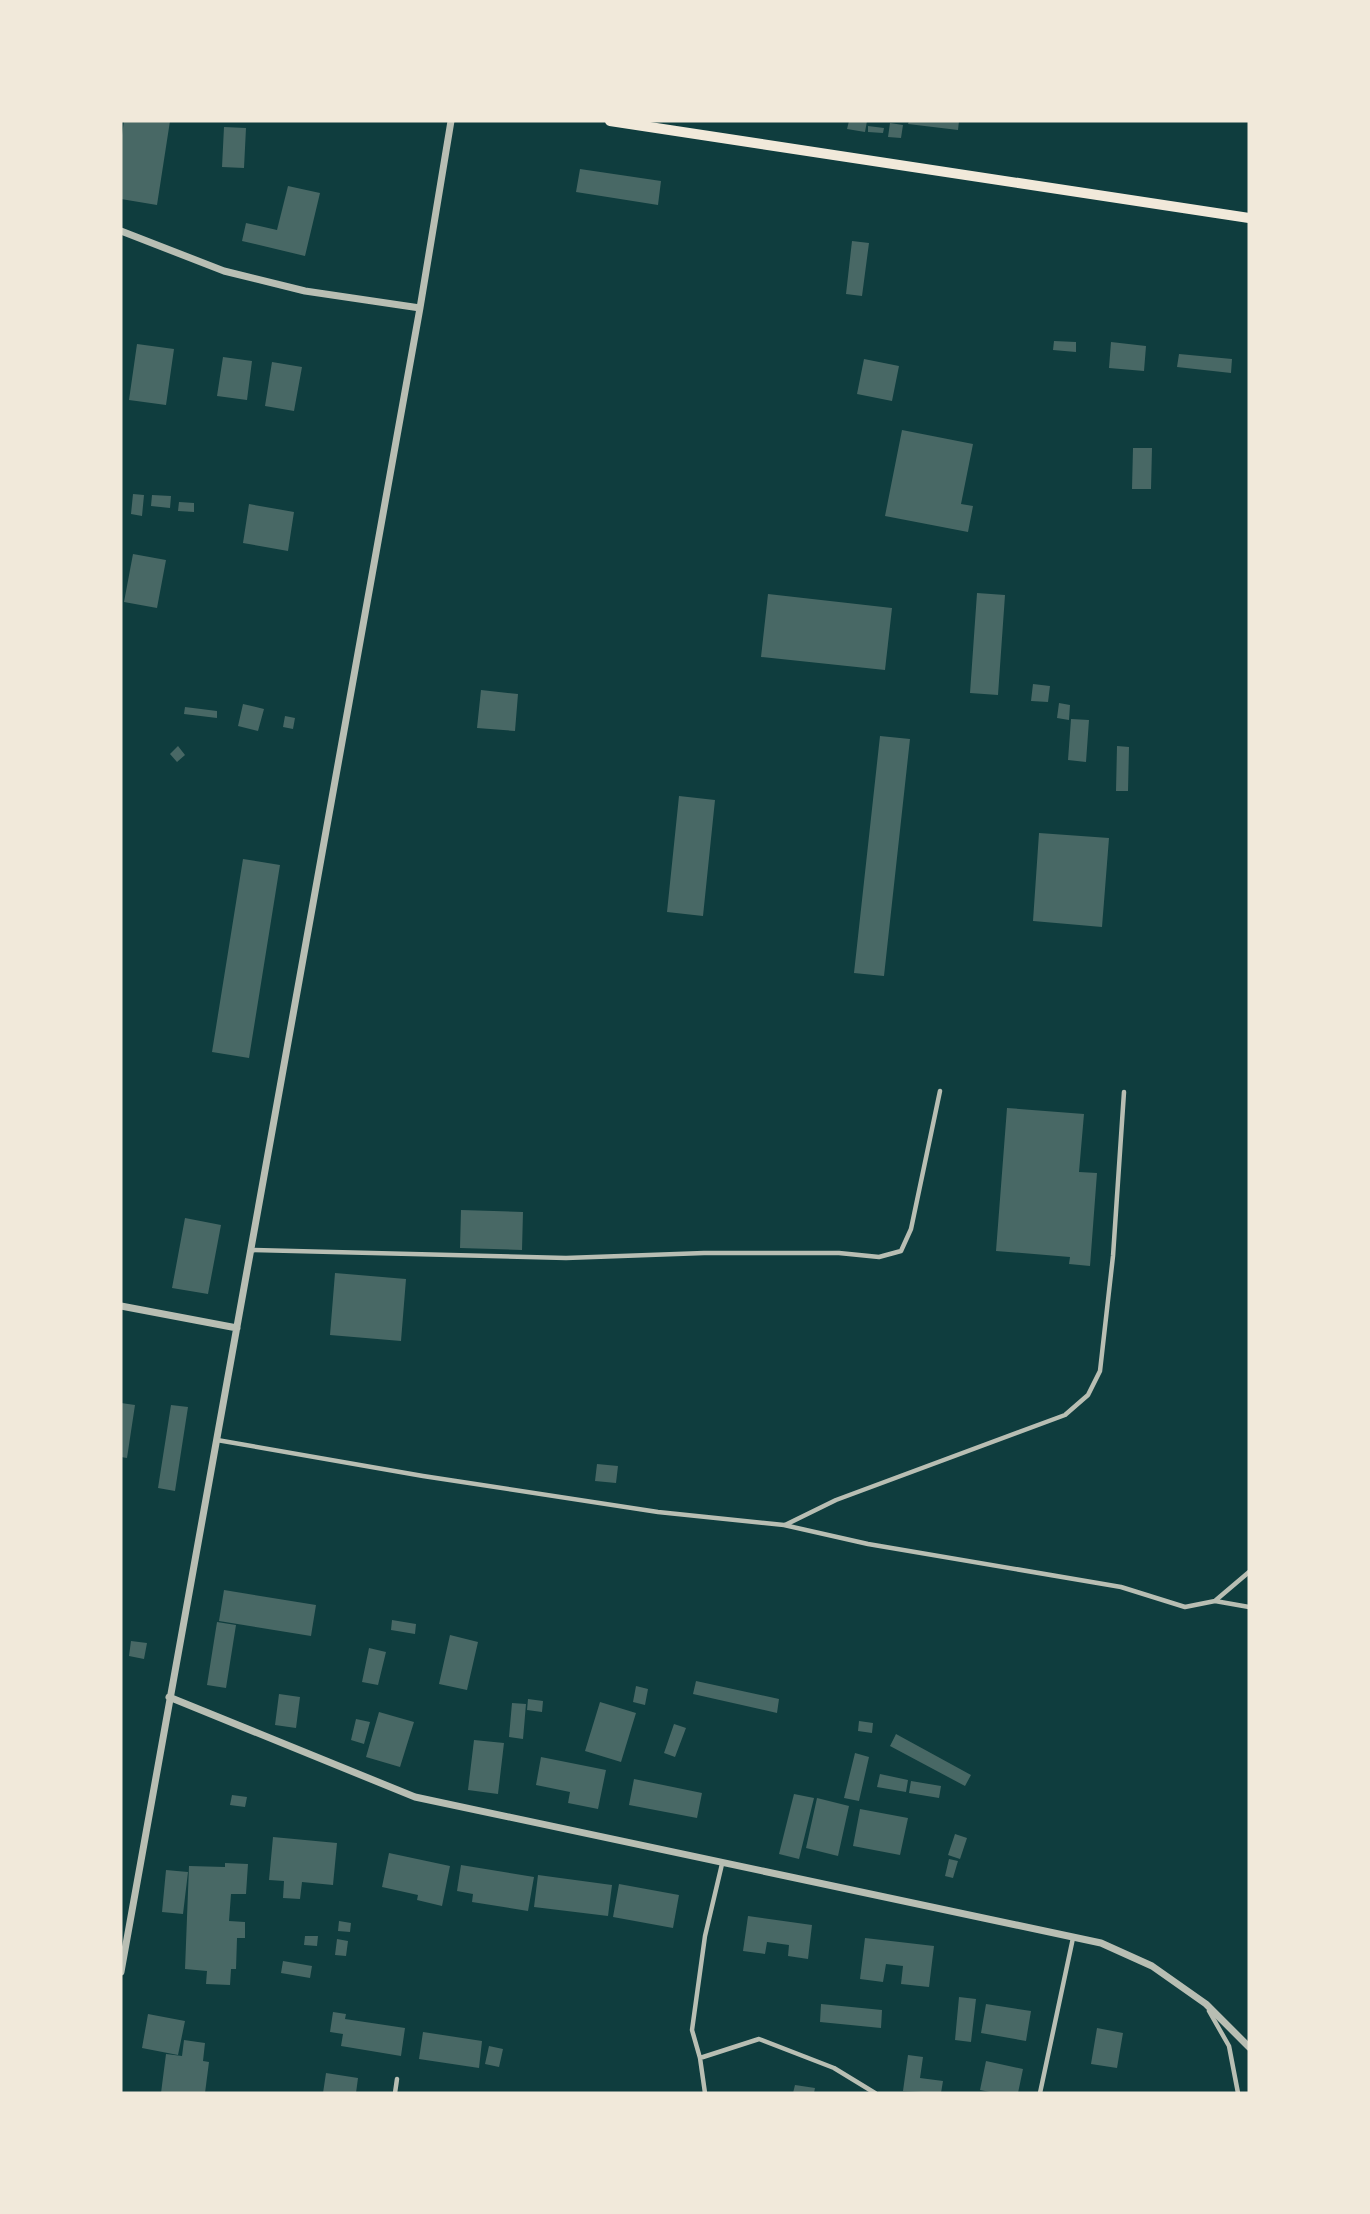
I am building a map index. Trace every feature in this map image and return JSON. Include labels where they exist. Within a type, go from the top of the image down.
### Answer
[{"type":"main road","points":[[610,121],[1249,218]]},
{"type":"street","points":[[121,1972],[420,308],[451,121]]},
{"type":"street","points":[[121,231],[224,271],[305,291],[420,308]]},
{"type":"street","points":[[121,1306],[237,1328]]},
{"type":"street","points":[[169,1698],[415,1797],[1101,1943],[1152,1966],[1206,2004],[1249,2047]]},
{"type":"lane","points":[[251,1250],[566,1258],[718,1253],[839,1253],[879,1257],[901,1251],[911,1229],[940,1091]]},
{"type":"lane","points":[[784,1525],[836,1500],[1065,1415],[1088,1395],[1100,1371],[1113,1256],[1124,1092]]},
{"type":"lane","points":[[216,1440],[423,1476],[667,1513],[784,1525],[868,1544],[1121,1587],[1185,1607],[1215,1601],[1249,1604]]},
{"type":"lane","points":[[1215,1601],[1249,1572]]},
{"type":"lane","points":[[705,2093],[700,2058],[692,2030],[705,1936],[722,1864]]},
{"type":"lane","points":[[1040,2093],[1073,1938]]},
{"type":"lane","points":[[1206,2004],[1228,2046],[1238,2093]]},
{"type":"lane","points":[[700,2058],[759,2039],[834,2068],[875,2093]]},
{"type":"lane","points":[[395,2093],[397,2079]]},
{"type":"building","points":[[124,121],[170,121],[157,205],[121,199],[121,142]]},
{"type":"building","points":[[849,121],[867,121],[865,132],[847,129]]},
{"type":"building","points":[[909,121],[959,121],[958,130],[908,124]]},
{"type":"building","points":[[890,123],[903,125],[901,138],[888,137]]},
{"type":"building","points":[[868,126],[884,128],[883,133],[868,132]]},
{"type":"building","points":[[224,127],[246,128],[244,168],[222,167]]},
{"type":"building","points":[[580,169],[661,181],[658,205],[576,192]]},
{"type":"building","points":[[288,186],[320,193],[305,256],[242,241],[246,223],[277,230]]},
{"type":"building","points":[[852,241],[869,243],[862,296],[846,294]]},
{"type":"building","points":[[1054,341],[1076,342],[1076,352],[1053,350]]},
{"type":"building","points":[[1111,342],[1146,346],[1144,371],[1109,368]]},
{"type":"building","points":[[137,344],[174,349],[166,405],[129,400]]},
{"type":"building","points":[[1179,354],[1232,359],[1231,373],[1177,367]]},
{"type":"building","points":[[223,357],[252,361],[247,400],[217,396]]},
{"type":"building","points":[[864,359],[899,366],[892,401],[857,394]]},
{"type":"building","points":[[272,362],[302,367],[294,411],[265,406]]},
{"type":"building","points":[[902,430],[973,444],[961,504],[973,506],[968,532],[885,516]]},
{"type":"building","points":[[1133,448],[1152,448],[1151,489],[1132,489]]},
{"type":"building","points":[[133,494],[144,495],[142,516],[131,514]]},
{"type":"building","points":[[152,495],[171,496],[170,508],[151,506]]},
{"type":"building","points":[[179,502],[194,503],[194,512],[178,511]]},
{"type":"building","points":[[249,504],[294,512],[288,551],[243,543]]},
{"type":"building","points":[[133,554],[166,560],[157,608],[124,602]]},
{"type":"building","points":[[977,593],[1005,595],[998,695],[970,693]]},
{"type":"building","points":[[768,594],[892,608],[885,670],[761,657]]},
{"type":"building","points":[[1033,684],[1050,686],[1048,702],[1031,701]]},
{"type":"building","points":[[481,690],[518,694],[515,731],[477,728]]},
{"type":"building","points":[[1059,703],[1070,705],[1069,720],[1057,718]]},
{"type":"building","points":[[243,704],[264,709],[258,731],[238,726]]},
{"type":"building","points":[[185,707],[217,711],[217,718],[184,714]]},
{"type":"building","points":[[285,716],[295,718],[293,729],[283,727]]},
{"type":"building","points":[[1071,719],[1089,720],[1086,762],[1068,760]]},
{"type":"building","points":[[880,736],[910,739],[884,976],[854,973]]},
{"type":"building","points":[[178,746],[185,755],[177,762],[170,754]]},
{"type":"building","points":[[1117,746],[1129,747],[1128,791],[1116,791]]},
{"type":"building","points":[[679,796],[715,800],[703,916],[667,912]]},
{"type":"building","points":[[1039,833],[1109,838],[1102,927],[1033,921]]},
{"type":"building","points":[[243,859],[280,865],[249,1058],[212,1052]]},
{"type":"building","points":[[1007,1108],[1084,1114],[1079,1172],[1097,1173],[1090,1266],[1069,1264],[1070,1257],[996,1251]]},
{"type":"building","points":[[461,1210],[523,1212],[522,1250],[460,1248]]},
{"type":"building","points":[[185,1218],[221,1225],[208,1294],[172,1288]]},
{"type":"building","points":[[335,1273],[406,1279],[401,1341],[330,1335]]},
{"type":"building","points":[[121,1403],[135,1405],[127,1458],[121,1457]]},
{"type":"building","points":[[171,1405],[188,1407],[175,1491],[158,1488]]},
{"type":"building","points":[[597,1464],[618,1466],[616,1483],[595,1481]]},
{"type":"building","points":[[224,1590],[316,1605],[311,1636],[219,1621]]},
{"type":"building","points":[[392,1620],[416,1624],[415,1634],[391,1630]]},
{"type":"building","points":[[217,1622],[236,1625],[226,1688],[207,1685]]},
{"type":"building","points":[[450,1635],[478,1642],[467,1690],[439,1684]]},
{"type":"building","points":[[131,1641],[147,1643],[144,1659],[129,1656]]},
{"type":"building","points":[[369,1648],[386,1652],[378,1685],[362,1682]]},
{"type":"building","points":[[696,1681],[779,1699],[777,1713],[693,1694]]},
{"type":"building","points":[[636,1686],[648,1689],[645,1705],[633,1702]]},
{"type":"building","points":[[279,1694],[300,1697],[296,1728],[275,1725]]},
{"type":"building","points":[[528,1699],[543,1701],[542,1712],[527,1710]]},
{"type":"building","points":[[600,1702],[636,1713],[621,1762],[585,1751]]},
{"type":"building","points":[[512,1703],[526,1704],[523,1739],[509,1737]]},
{"type":"building","points":[[379,1712],[414,1722],[400,1767],[366,1757]]},
{"type":"building","points":[[356,1719],[370,1722],[364,1744],[351,1740]]},
{"type":"building","points":[[859,1721],[873,1723],[872,1733],[858,1731]]},
{"type":"building","points":[[674,1724],[686,1728],[675,1757],[664,1753]]},
{"type":"building","points":[[896,1734],[971,1775],[965,1786],[890,1746]]},
{"type":"building","points":[[474,1740],[504,1743],[498,1794],[468,1790]]},
{"type":"building","points":[[855,1753],[869,1757],[859,1801],[844,1798]]},
{"type":"building","points":[[541,1757],[606,1770],[598,1809],[568,1803],[570,1792],[536,1785]]},
{"type":"building","points":[[880,1774],[908,1780],[906,1792],[877,1787]]},
{"type":"building","points":[[634,1779],[702,1793],[697,1818],[629,1805]]},
{"type":"building","points":[[911,1781],[941,1786],[939,1798],[909,1793]]},
{"type":"building","points":[[794,1794],[814,1798],[799,1859],[779,1854]]},
{"type":"building","points":[[232,1795],[247,1797],[245,1807],[230,1805]]},
{"type":"building","points":[[817,1798],[849,1806],[838,1856],[806,1848]]},
{"type":"building","points":[[860,1809],[908,1818],[900,1855],[853,1846]]},
{"type":"building","points":[[955,1834],[967,1838],[960,1859],[948,1855]]},
{"type":"building","points":[[273,1837],[337,1843],[333,1885],[302,1882],[300,1899],[283,1898],[284,1881],[269,1880]]},
{"type":"building","points":[[389,1853],[450,1866],[442,1906],[417,1900],[418,1895],[382,1887]]},
{"type":"building","points":[[949,1859],[958,1861],[953,1878],[945,1876]]},
{"type":"building","points":[[225,1863],[248,1864],[246,1894],[231,1894],[229,1921],[245,1922],[245,1938],[237,1938],[236,1969],[231,1969],[230,1985],[206,1984],[207,1971],[185,1969],[189,1866],[225,1867]]},
{"type":"building","points":[[461,1865],[534,1877],[528,1911],[472,1902],[473,1894],[457,1891]]},
{"type":"building","points":[[166,1870],[188,1872],[183,1914],[162,1912]]},
{"type":"building","points":[[538,1875],[612,1885],[608,1916],[534,1907]]},
{"type":"building","points":[[619,1884],[679,1895],[673,1928],[613,1917]]},
{"type":"building","points":[[748,1916],[812,1925],[808,1959],[788,1956],[789,1945],[767,1942],[765,1954],[743,1951]]},
{"type":"building","points":[[339,1921],[351,1923],[350,1932],[338,1931]]},
{"type":"building","points":[[305,1936],[318,1936],[317,1946],[304,1945]]},
{"type":"building","points":[[865,1938],[934,1946],[929,1987],[901,1984],[903,1966],[886,1964],[883,1982],[860,1979]]},
{"type":"building","points":[[337,1939],[348,1941],[346,1956],[335,1955]]},
{"type":"building","points":[[283,1961],[312,1966],[310,1978],[281,1973]]},
{"type":"building","points":[[959,1997],[976,1999],[971,2042],[955,2040]]},
{"type":"building","points":[[821,2004],[882,2010],[881,2028],[820,2022]]},
{"type":"building","points":[[986,2004],[1031,2011],[1026,2041],[981,2033]]},
{"type":"building","points":[[333,2012],[346,2014],[345,2019],[405,2028],[401,2056],[341,2046],[343,2034],[330,2032]]},
{"type":"building","points":[[148,2014],[185,2021],[178,2055],[142,2048]]},
{"type":"building","points":[[1097,2028],[1123,2033],[1117,2068],[1091,2064]]},
{"type":"building","points":[[423,2032],[482,2041],[479,2068],[419,2059]]},
{"type":"building","points":[[184,2040],[205,2043],[203,2061],[209,2062],[205,2093],[161,2093],[166,2054],[182,2056]]},
{"type":"building","points":[[489,2046],[503,2049],[499,2067],[485,2064]]},
{"type":"building","points":[[908,2055],[923,2057],[920,2078],[943,2081],[941,2093],[903,2091]]},
{"type":"building","points":[[986,2061],[1023,2069],[1018,2093],[980,2090]]},
{"type":"building","points":[[326,2073],[358,2078],[356,2093],[323,2093]]},
{"type":"building","points":[[795,2085],[815,2088],[814,2093],[793,2093]]}]
